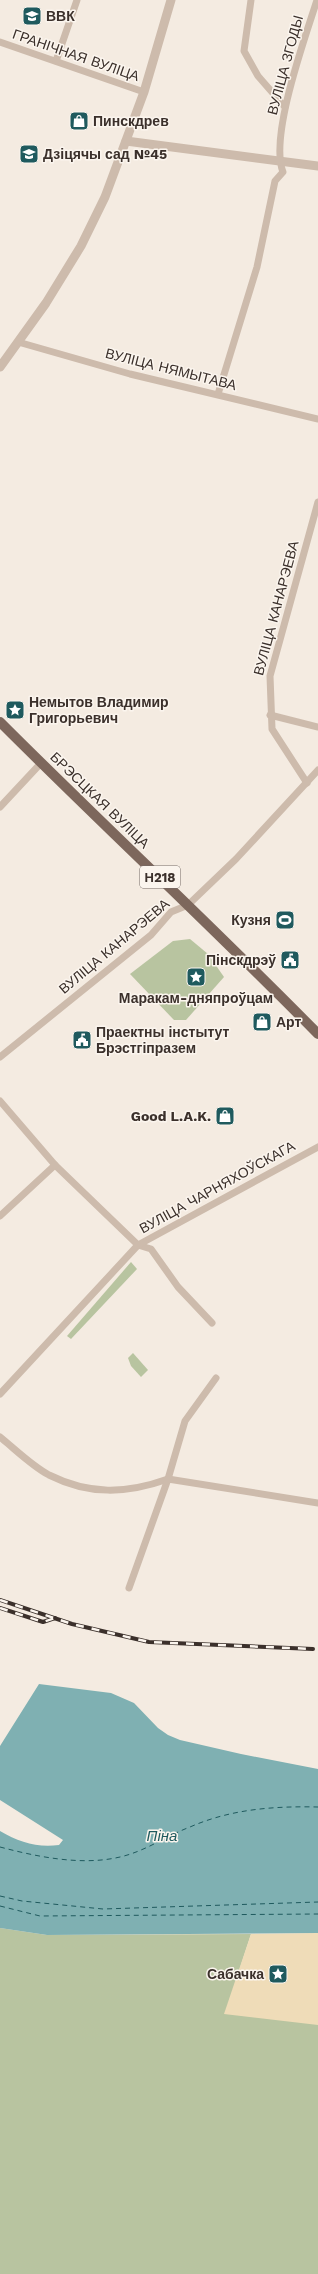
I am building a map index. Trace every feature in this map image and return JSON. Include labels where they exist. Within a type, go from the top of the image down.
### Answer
[{"type":"main road","name":"БРЭСЦКАЯ ВУЛІЦА","points":[[0,722],[318,1034]]},
{"type":"street","points":[[56,61],[77,0]]},
{"type":"street","points":[[0,367],[46,303],[81,246],[105,197],[144,92],[171,0]]},
{"type":"street","points":[[251,0],[244,51],[258,76],[285,108]]},
{"type":"street","name":"ВУЛІЦА ЗГОДЫ","points":[[218,394],[257,267],[275,181],[283,172],[279,162],[285,108],[317,0]]},
{"type":"street","name":"ГРАНІЧНАЯ ВУЛІЦА","points":[[0,42],[144,92]]},
{"type":"street","points":[[126,141],[318,166]]},
{"type":"street","name":"ВУЛІЦА НЯМЫТАВА","points":[[18,342],[130,374],[318,419]]},
{"type":"street","name":"ВУЛІЦА КАНАРЭЕВА","points":[[307,783],[272,729],[270,715],[270,676],[318,502]]},
{"type":"street","points":[[270,715],[318,727]]},
{"type":"street","points":[[0,807],[41,763]]},
{"type":"street","name":"ВУЛІЦА КАНАРЭЕВА","points":[[0,1057],[151,935],[171,912],[188,905],[236,859],[318,770]]},
{"type":"street","points":[[0,1101],[55,1165],[138,1245],[151,1249],[178,1287],[212,1323]]},
{"type":"street","name":"ВУЛІЦА ЧАРНЯХОЎСКАГА","points":[[0,1394],[138,1245],[318,1147]]},
{"type":"street","points":[[0,1216],[55,1165]]},
{"type":"street","points":[[129,1588],[168,1479],[185,1421],[216,1378]]},
{"type":"street","points":[[0,1438],[48,1474],[76,1487],[100,1492],[157,1483],[168,1479],[318,1503]]},
{"type":"green space","points":[[190,939],[208,954],[224,977],[186,1020],[174,1020],[130,974],[173,941]]},
{"type":"green space","points":[[131,1262],[137,1269],[71,1339],[67,1336]]},
{"type":"green space","points":[[133,1353],[148,1370],[141,1377],[131,1366],[128,1358]]},
{"type":"green space","points":[[0,1928],[47,1935],[251,1934],[225,2014],[318,1985],[318,2274],[0,2274]]},
{"type":"sand","name":"Сабачка","points":[[318,1933],[318,2025],[224,2014],[251,1934]]},
{"type":"water","name":"Піна","points":[[39,1684],[111,1693],[134,1703],[158,1728],[168,1735],[180,1740],[318,1769],[318,1933],[47,1935],[0,1928],[0,1831],[21,1841],[43,1846],[59,1845],[63,1840],[0,1800],[0,1746]]},
{"type":"ferry route","points":[[0,1847],[60,1859],[91,1861],[105,1860],[139,1851],[205,1821],[237,1812],[285,1807],[318,1807]]},
{"type":"ferry route","points":[[0,1896],[22,1901],[103,1909],[318,1902]]},
{"type":"ferry route","points":[[0,1906],[40,1916],[318,1914]]},
{"type":"railway","points":[[0,1600],[72,1624],[149,1642],[313,1649]]},
{"type":"railway","points":[[0,1608],[43,1622],[55,1618]]},
{"type":"place","name":"ВВК","points":[[32,16]]},
{"type":"place","name":"Пинскдрев","points":[[79,121]]},
{"type":"place","name":"Дзіцячы сад №45","points":[[29,154]]},
{"type":"place","name":"Немытов Владимир Григорьевич","points":[[15,710]]},
{"type":"place","name":"Кузня","points":[[285,920]]},
{"type":"place","name":"Пінскдрэў","points":[[290,960]]},
{"type":"place","name":"Маракам-дняпроўцам","points":[[196,977]]},
{"type":"place","name":"Арт","points":[[262,1022]]},
{"type":"place","name":"Праектны інстытут Брэстгіпразем","points":[[82,1040]]},
{"type":"place","name":"Good L.A.K.","points":[[225,1116]]},
{"type":"place","name":"Сабачка","points":[[278,1974]]}]
